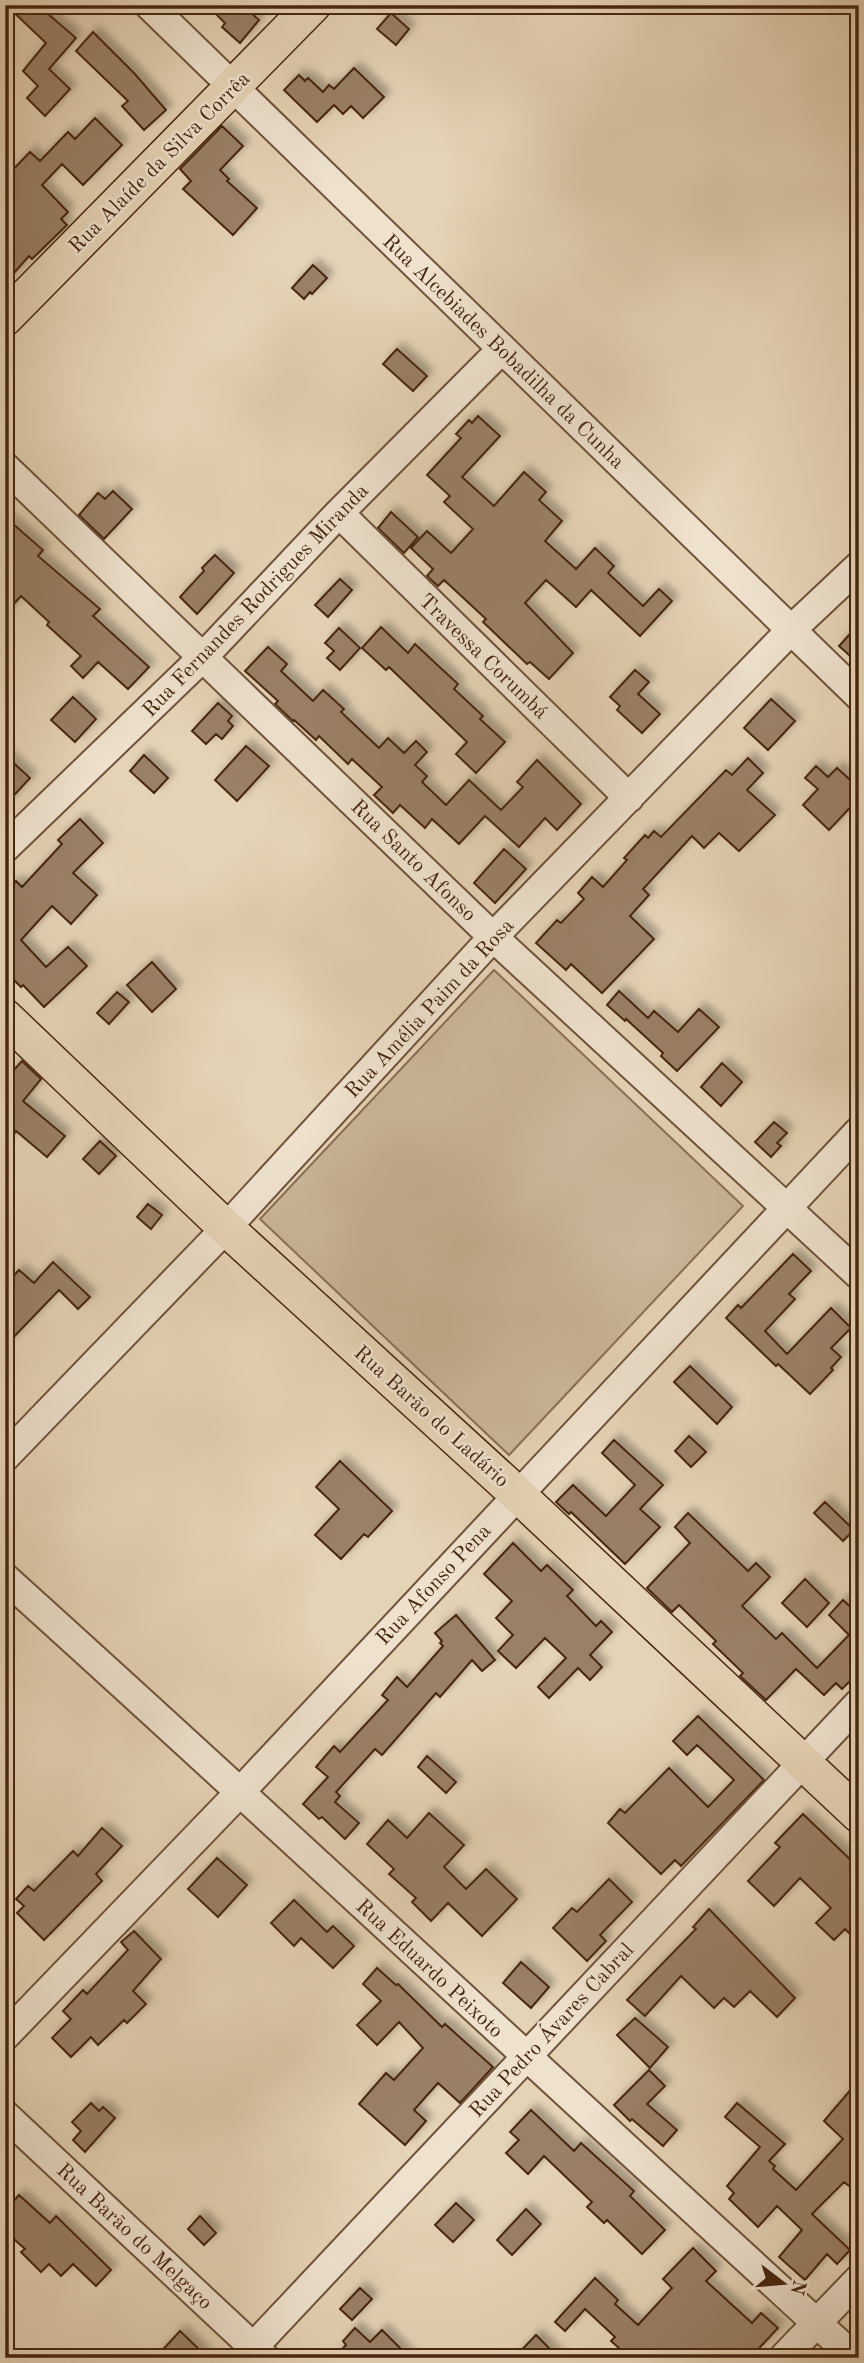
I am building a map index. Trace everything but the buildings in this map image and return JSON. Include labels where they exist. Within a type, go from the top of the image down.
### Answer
[{"type":"main road","name":"Rua Alaíde da Silva Corrêa","points":[[5,318],[313,5]]},
{"type":"main road","name":"Rua Barão do Ladário","points":[[5,1017],[226,1228],[517,1494],[859,1815]]},
{"type":"street","name":"Rua Alcebiades Bobadilha da Cunha","points":[[149,5],[859,696]]},
{"type":"street","name":"Rua Fernandes Rodrigues Miranda","points":[[5,848],[204,656],[339,513],[502,349]]},
{"type":"street","name":"Rua Santo Afonso","points":[[5,467],[493,937],[859,1275]]},
{"type":"street","name":"Travessa Corumbá","points":[[339,513],[629,798]]},
{"type":"street","name":"Rua Amélia Paim da Rosa","points":[[5,1457],[226,1228],[493,937],[791,630],[859,566]]},
{"type":"street","name":"Rua Afonso Pena","points":[[5,2036],[241,1790],[859,1130]]},
{"type":"street","name":"Rua Eduardo Peixoto","points":[[5,1578],[241,1790],[525,2057],[855,2358]]},
{"type":"street","name":"Rua Pedro Ávares Cabral","points":[[254,2354],[525,2057],[859,1703]]},
{"type":"street","name":"Rua Barão do Melgaço","points":[[5,2115],[254,2354]]},
{"type":"street","points":[[783,2358],[859,2279]]},
{"type":"shaded area","points":[[494,970],[743,1206],[509,1455],[260,1219]]}]
